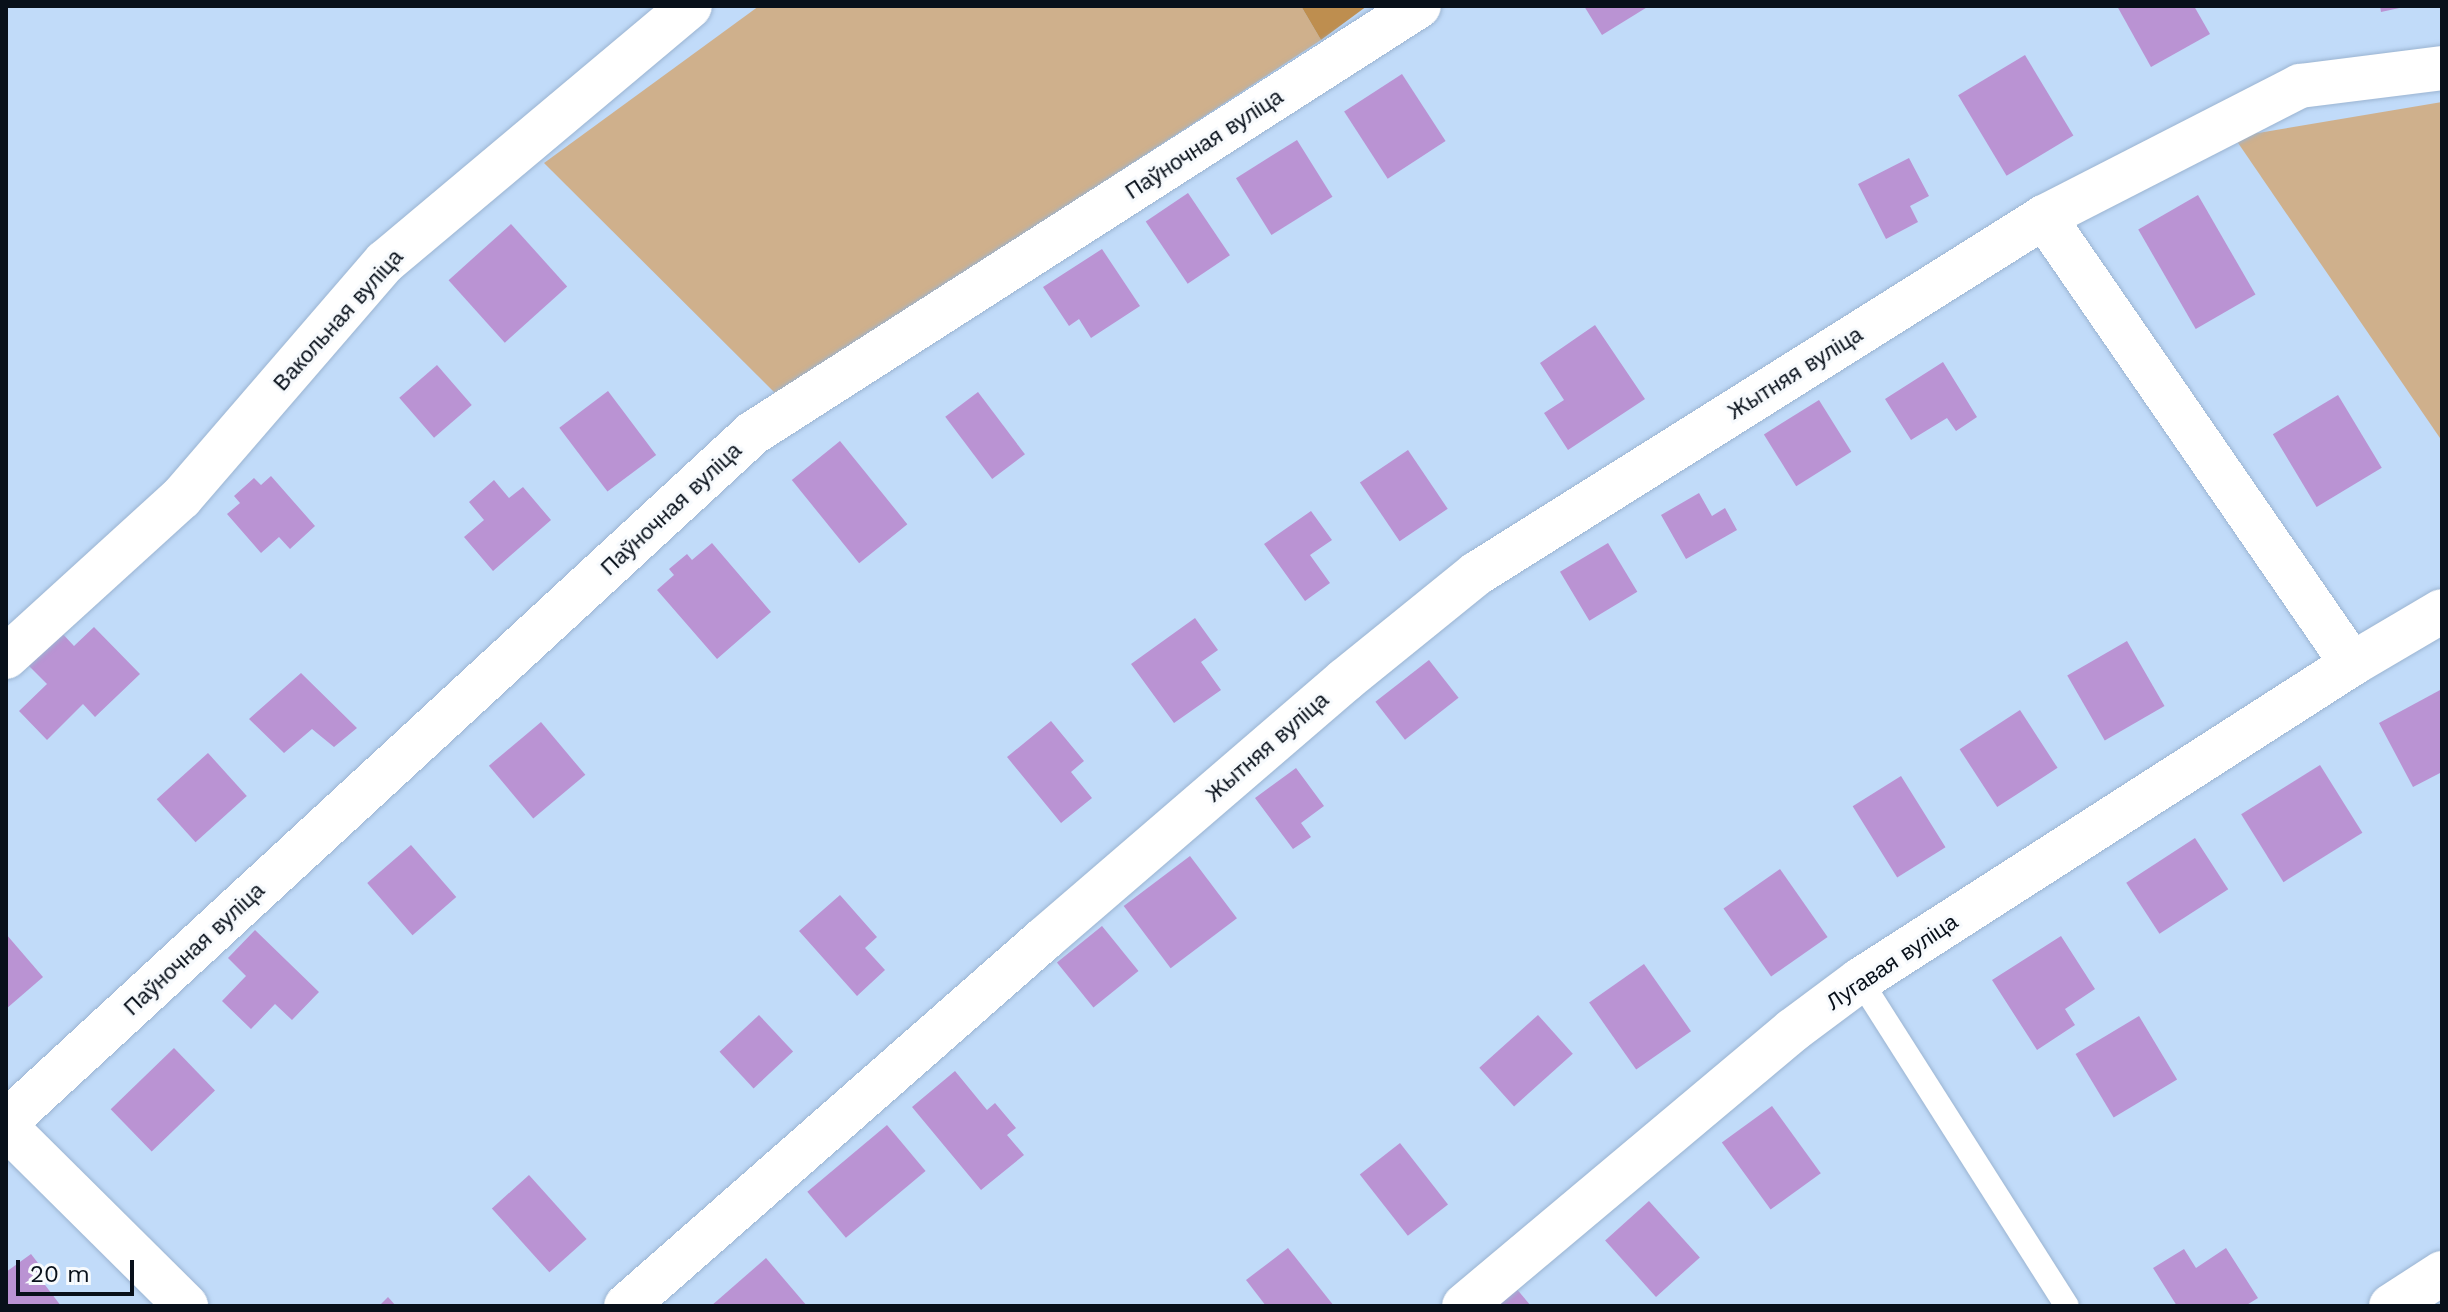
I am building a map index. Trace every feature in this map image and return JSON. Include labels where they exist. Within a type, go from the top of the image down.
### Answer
[{"type":"street","name":"Вакольная вуліца","points":[[6,657],[181,498],[385,262],[690,6]]},
{"type":"street","name":"Паўночная вуліца","points":[[6,1124],[753,433],[1419,6]]},
{"type":"street","name":"Жытняя вуліца","points":[[626,1306],[1044,939],[1345,680],[1476,574],[2044,217],[2300,86],[2442,68]]},
{"type":"street","points":[[2044,217],[2352,664],[2442,611]]},
{"type":"street","name":"Лугавая вуліца","points":[[1464,1306],[1793,1030],[1860,980],[2352,664]]},
{"type":"street","points":[[6,1124],[184,1305]]},
{"type":"street","points":[[2391,1306],[2442,1273]]},
{"type":"lane","points":[[1860,980],[2067,1306]]},
{"type":"shaded area","points":[[759,6],[1301,6],[1321,40],[777,395],[544,163]]},
{"type":"shaded area","points":[[1301,6],[1367,6],[1321,40]]},
{"type":"shaded area","points":[[2442,102],[2442,441],[2234,137]]},
{"type":"building","points":[[1584,6],[1649,6],[1602,35]]},
{"type":"building","points":[[2117,6],[2194,6],[2210,34],[2151,67]]},
{"type":"building","points":[[2380,6],[2404,6],[2404,7],[2381,12]]},
{"type":"building","points":[[2025,55],[2073,136],[2007,176],[1958,95]]},
{"type":"building","points":[[1402,74],[1446,141],[1388,179],[1344,112]]},
{"type":"building","points":[[1297,140],[1333,197],[1271,235],[1236,178]]},
{"type":"building","points":[[1909,158],[1929,196],[1910,206],[1918,222],[1886,239],[1858,184]]},
{"type":"building","points":[[1188,193],[1230,255],[1188,284],[1146,222]]},
{"type":"building","points":[[2198,195],[2256,295],[2196,329],[2138,230]]},
{"type":"building","points":[[511,224],[567,286],[505,343],[449,280]]},
{"type":"building","points":[[1102,249],[1140,306],[1091,338],[1079,319],[1069,326],[1043,287]]},
{"type":"building","points":[[1595,325],[1645,399],[1568,450],[1544,413],[1564,400],[1540,363]]},
{"type":"building","points":[[1943,362],[1977,417],[1956,431],[1947,418],[1911,440],[1885,399]]},
{"type":"building","points":[[437,365],[472,405],[434,438],[399,398]]},
{"type":"building","points":[[608,391],[656,455],[607,492],[559,428]]},
{"type":"building","points":[[978,392],[1025,454],[992,479],[945,417]]},
{"type":"building","points":[[2338,395],[2382,468],[2317,507],[2273,434]]},
{"type":"building","points":[[1819,400],[1851,452],[1796,486],[1764,434]]},
{"type":"building","points":[[840,441],[907,524],[859,563],[792,480]]},
{"type":"building","points":[[1408,450],[1448,509],[1400,541],[1360,482]]},
{"type":"building","points":[[271,476],[315,526],[290,549],[279,537],[261,553],[227,514],[240,503],[234,496],[254,478],[261,485]]},
{"type":"building","points":[[494,480],[509,498],[523,487],[551,520],[493,571],[464,537],[484,520],[469,502]]},
{"type":"building","points":[[1699,493],[1712,516],[1725,508],[1737,530],[1686,559],[1661,515]]},
{"type":"building","points":[[1311,511],[1332,540],[1310,555],[1330,583],[1305,601],[1264,544]]},
{"type":"building","points":[[712,543],[771,612],[717,659],[657,590],[674,575],[669,569],[687,554],[692,560]]},
{"type":"building","points":[[1608,543],[1637,592],[1589,621],[1560,572]]},
{"type":"building","points":[[1195,618],[1218,650],[1201,662],[1221,690],[1174,723],[1131,664]]},
{"type":"building","points":[[94,627],[140,674],[95,717],[83,704],[47,740],[19,711],[47,684],[26,663],[60,631],[74,646]]},
{"type":"building","points":[[2127,641],[2164,706],[2105,740],[2067,676]]},
{"type":"building","points":[[1429,660],[1459,698],[1405,740],[1375,702]]},
{"type":"building","points":[[301,673],[357,728],[334,747],[312,729],[284,753],[249,719]]},
{"type":"building","points":[[2442,689],[2442,772],[2413,787],[2379,723]]},
{"type":"building","points":[[2020,710],[2058,768],[1997,807],[1960,749]]},
{"type":"building","points":[[1051,721],[1084,761],[1071,772],[1092,798],[1061,823],[1007,757]]},
{"type":"building","points":[[541,722],[585,775],[533,819],[489,766]]},
{"type":"building","points":[[208,753],[247,796],[196,842],[157,799]]},
{"type":"building","points":[[2320,765],[2362,833],[2284,882],[2241,814]]},
{"type":"building","points":[[1296,768],[1324,806],[1301,823],[1311,837],[1293,849],[1255,798]]},
{"type":"building","points":[[1901,776],[1946,847],[1897,877],[1853,806]]},
{"type":"building","points":[[2195,838],[2228,889],[2159,934],[2126,883]]},
{"type":"building","points":[[411,845],[456,897],[412,935],[367,883]]},
{"type":"building","points":[[1190,856],[1237,918],[1171,968],[1124,906]]},
{"type":"building","points":[[1780,869],[1828,937],[1771,977],[1723,909]]},
{"type":"building","points":[[840,895],[877,937],[865,948],[885,970],[857,996],[799,931]]},
{"type":"building","points":[[1102,926],[1139,971],[1093,1008],[1057,963]]},
{"type":"building","points":[[255,930],[319,992],[292,1020],[275,1004],[251,1029],[222,1001],[246,976],[228,958]]},
{"type":"building","points":[[6,934],[43,977],[6,1009]]},
{"type":"building","points":[[2061,936],[2095,989],[2065,1009],[2075,1025],[2037,1050],[1992,980]]},
{"type":"building","points":[[1644,964],[1691,1031],[1636,1070],[1589,1002]]},
{"type":"building","points":[[759,1015],[793,1052],[754,1088],[720,1052]]},
{"type":"building","points":[[1538,1015],[1573,1054],[1514,1107],[1479,1068]]},
{"type":"building","points":[[2139,1016],[2177,1079],[2114,1118],[2076,1054]]},
{"type":"building","points":[[174,1048],[215,1090],[152,1152],[111,1109]]},
{"type":"building","points":[[955,1071],[987,1110],[995,1103],[1016,1128],[1007,1135],[1024,1155],[981,1190],[912,1107]]},
{"type":"building","points":[[1772,1106],[1821,1173],[1771,1210],[1722,1142]]},
{"type":"building","points":[[887,1125],[926,1171],[846,1238],[807,1192]]},
{"type":"building","points":[[1400,1143],[1448,1204],[1408,1236],[1360,1174]]},
{"type":"building","points":[[529,1175],[587,1239],[549,1272],[492,1208]]},
{"type":"building","points":[[1649,1201],[1700,1257],[1656,1297],[1605,1240]]},
{"type":"building","points":[[1288,1248],[1334,1306],[1266,1306],[1246,1280]]},
{"type":"building","points":[[2226,1248],[2258,1298],[2245,1306],[2177,1306],[2153,1268],[2184,1249],[2196,1268]]},
{"type":"building","points":[[31,1254],[45,1272],[39,1277],[61,1306],[6,1306],[6,1272]]},
{"type":"building","points":[[766,1258],[807,1306],[711,1306]]},
{"type":"building","points":[[1515,1287],[1531,1306],[1494,1306]]},
{"type":"building","points":[[388,1297],[396,1306],[379,1306]]}]
